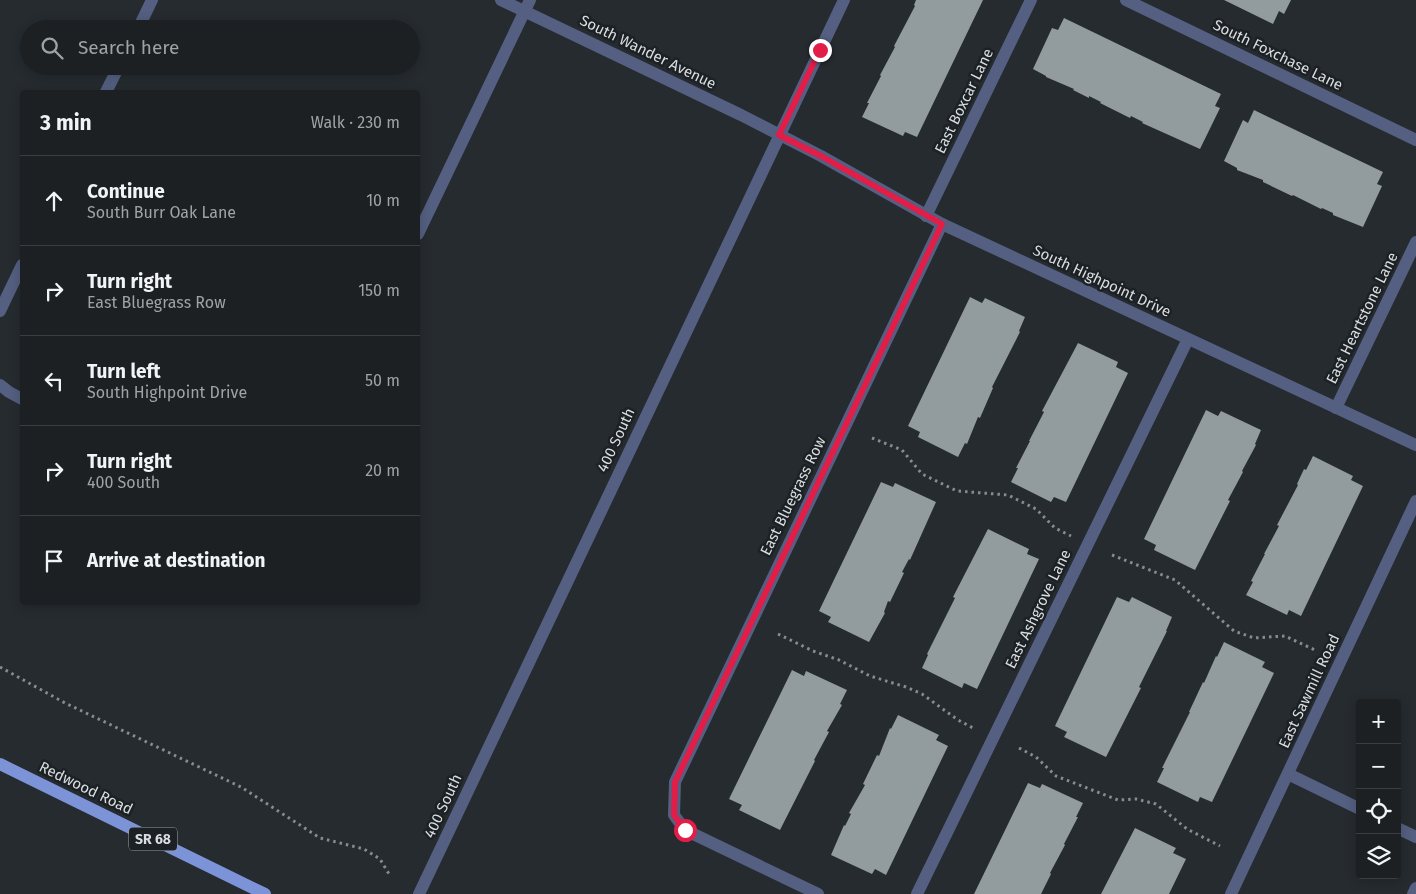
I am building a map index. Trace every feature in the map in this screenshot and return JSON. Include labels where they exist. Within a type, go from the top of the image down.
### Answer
[{"type":"main road","name":"Redwood Road","points":[[0,764],[265,894]]},
{"type":"street","points":[[142,20],[152,0]]},
{"type":"street","name":"South Wander Avenue","points":[[501,0],[527,6],[779,135]]},
{"type":"street","name":"400 South","points":[[419,894],[844,0]]},
{"type":"street","name":"East Boxcar Lane","points":[[926,216],[1031,0]]},
{"type":"street","name":"South Foxchase Lane","points":[[1126,0],[1416,140]]},
{"type":"street","points":[[420,230],[527,6]]},
{"type":"street","points":[[107,90],[114,75]]},
{"type":"street","name":"South Highpoint Drive","points":[[779,135],[821,156],[942,224],[1416,446]]},
{"type":"street","name":"East Bluegrass Row","points":[[818,894],[685,830],[674,815],[675,782],[942,224]]},
{"type":"street","name":"East Heartstone Lane","points":[[1336,408],[1416,242]]},
{"type":"street","points":[[0,311],[20,269]]},
{"type":"street","name":"East Ashgrove Lane","points":[[917,894],[1188,339]]},
{"type":"street","points":[[0,385],[20,398]]},
{"type":"street","name":"East Sawmill Road","points":[[1231,894],[1416,501]]},
{"type":"street","points":[[1288,774],[1356,807]]},
{"type":"street","points":[[1401,830],[1416,837]]},
{"type":"street","points":[[1413,894],[1416,888]]},
{"type":"path","points":[[872,438],[902,450],[922,474],[957,491],[1008,495],[1036,509],[1055,528],[1074,537]]},
{"type":"path","points":[[1112,555],[1175,580],[1234,631],[1254,638],[1285,636],[1315,650]]},
{"type":"path","points":[[778,634],[813,651],[839,660],[870,676],[922,694],[958,720],[980,731]]},
{"type":"path","points":[[0,667],[64,703],[241,788],[320,838],[364,849],[380,859],[389,874]]},
{"type":"path","points":[[1019,748],[1036,757],[1056,776],[1118,800],[1136,799],[1156,804],[1187,829],[1220,846]]},
{"type":"building","points":[[916,0],[983,0],[917,137],[905,132],[903,136],[862,117],[880,75],[915,6]]},
{"type":"building","points":[[1224,0],[1291,0],[1284,14],[1279,11],[1273,24]]},
{"type":"building","points":[[1064,18],[1221,94],[1215,106],[1220,108],[1200,149],[1142,123],[1131,116],[1130,118],[1033,69],[1052,28],[1058,30]]},
{"type":"building","points":[[1254,110],[1383,172],[1377,184],[1382,186],[1363,227],[1292,196],[1263,182],[1263,180],[1237,170],[1237,168],[1224,161],[1243,120],[1248,123]]},
{"type":"building","points":[[970,297],[982,303],[985,298],[1025,317],[1020,332],[992,387],[980,418],[978,417],[967,444],[965,443],[958,457],[918,437],[920,432],[908,426]]},
{"type":"building","points":[[1078,343],[1118,362],[1116,367],[1128,373],[1066,502],[1054,497],[1051,502],[1011,482],[1044,412],[1042,411]]},
{"type":"building","points":[[1206,410],[1218,416],[1221,411],[1261,430],[1256,445],[1228,500],[1230,501],[1195,570],[1154,550],[1156,545],[1144,539]]},
{"type":"building","points":[[1313,456],[1353,476],[1351,480],[1363,486],[1301,616],[1289,610],[1287,615],[1246,595],[1253,582],[1251,581],[1279,526],[1277,525],[1298,485],[1304,469],[1306,470]]},
{"type":"building","points":[[881,482],[893,487],[895,483],[936,502],[910,560],[902,572],[904,573],[890,602],[888,601],[885,613],[869,642],[828,622],[831,617],[819,611]]},
{"type":"building","points":[[988,529],[1029,549],[1027,554],[1039,559],[977,689],[964,683],[962,688],[922,668],[955,598],[953,597]]},
{"type":"building","points":[[1117,597],[1129,602],[1132,597],[1172,617],[1139,687],[1141,688],[1106,757],[1064,737],[1067,732],[1055,726]]},
{"type":"building","points":[[1224,642],[1265,662],[1262,667],[1274,673],[1212,802],[1200,797],[1198,802],[1157,782],[1203,682]]},
{"type":"building","points":[[792,670],[804,676],[806,671],[847,690],[840,704],[842,705],[827,731],[829,732],[780,830],[739,810],[742,805],[729,799]]},
{"type":"building","points":[[898,715],[939,735],[936,740],[948,746],[886,875],[875,869],[872,874],[831,855],[851,814],[849,813],[865,785],[863,784],[877,755],[879,756],[890,728]]},
{"type":"building","points":[[1028,783],[1040,788],[1042,784],[1083,803],[1051,874],[1041,894],[974,894]]},
{"type":"building","points":[[1135,828],[1176,848],[1173,853],[1186,859],[1169,894],[1101,894]]},
{"type":"route","points":[[685,830],[674,815],[675,782],[942,224],[821,156],[779,135],[820,50]]}]
